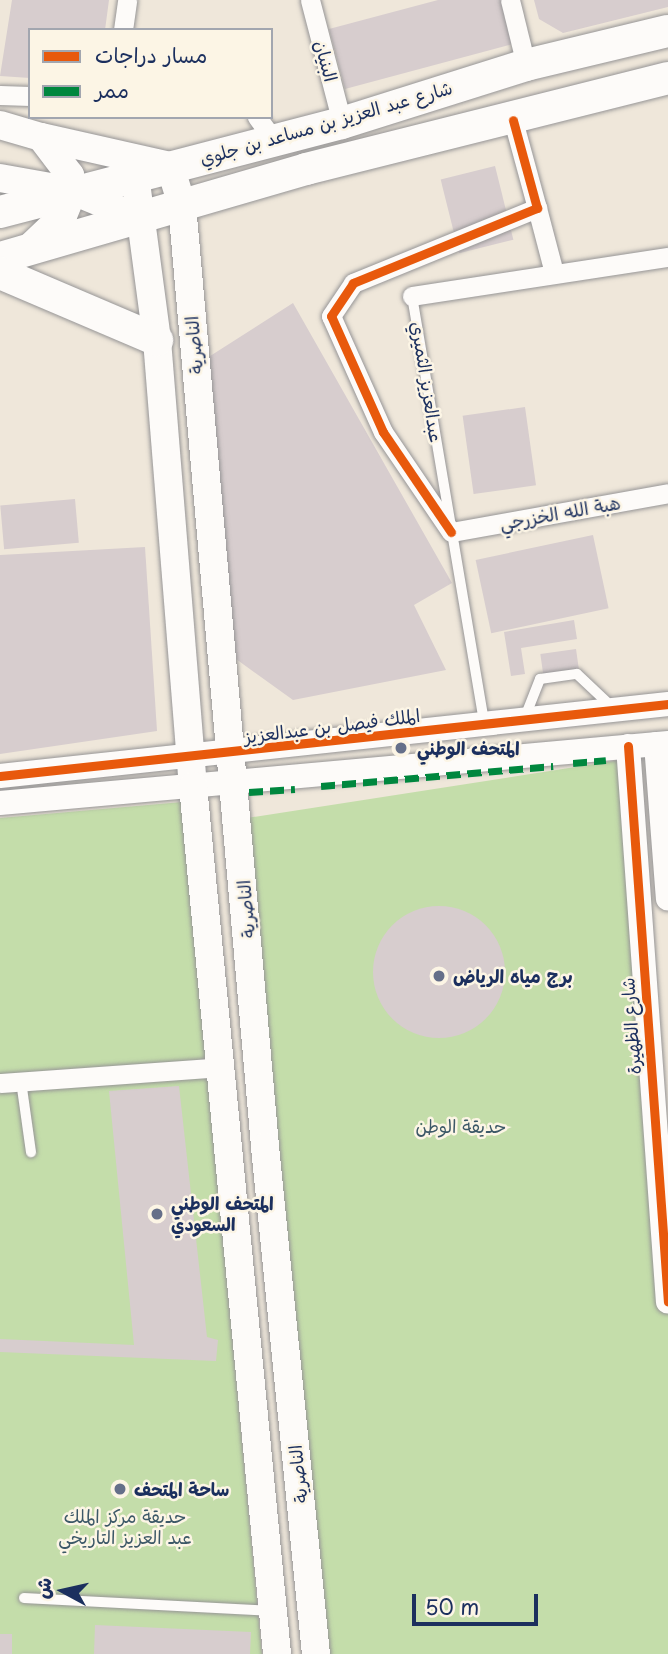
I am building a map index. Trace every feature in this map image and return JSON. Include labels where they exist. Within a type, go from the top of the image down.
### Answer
[{"type":"main road","name":"شارع عبد العزيز بن مساعد بن جلوي","points":[[12,208],[170,166],[275,131],[342,123],[526,65],[668,31]]},
{"type":"main road","points":[[13,254],[306,169],[513,120],[668,78]]},
{"type":"main road","points":[[0,125],[170,166]]},
{"type":"main road","points":[[275,131],[285,144],[282,159],[306,169]]},
{"type":"main road","points":[[13,254],[63,216],[73,191],[61,160],[41,137]]},
{"type":"main road","name":"الناصرية","points":[[170,166],[182,205],[265,1147],[316,1654]]},
{"type":"main road","name":"الناصرية","points":[[135,175],[157,340],[193,757],[193,786],[277,1654]]},
{"type":"main road","points":[[0,178],[73,191],[141,219]]},
{"type":"main road","points":[[0,272],[157,340]]},
{"type":"main road","points":[[230,1150],[232,1134],[245,1124],[259,1130],[265,1147]]},
{"type":"street","points":[[123,28],[127,0]]},
{"type":"street","name":"البنيان","points":[[310,0],[342,123]]},
{"type":"street","points":[[510,0],[526,65]]},
{"type":"street","points":[[0,95],[28,96]]},
{"type":"street","points":[[513,120],[554,274]]},
{"type":"street","points":[[451,532],[383,432],[331,316],[354,283],[537,208]]},
{"type":"street","name":"عبدالعزيز الثميري","points":[[412,296],[668,257]]},
{"type":"street","name":"هبة الله الخزرجي","points":[[451,532],[668,493]]},
{"type":"street","name":"الملك فيصل بن عبدالعزيز","points":[[0,776],[231,754],[525,717],[668,704]]},
{"type":"street","points":[[0,803],[662,743],[668,898]]},
{"type":"street","name":"شارع الظهيرة","points":[[628,746],[668,1302]]},
{"type":"street","points":[[0,1083],[222,1067]]},
{"type":"lane","name":"عبدالعزيز الثميري","points":[[412,296],[484,723]]},
{"type":"lane","points":[[525,717],[540,679],[577,674],[615,710]]},
{"type":"lane","points":[[20,1082],[32,1152]]},
{"type":"lane","points":[[24,1598],[273,1611]]},
{"type":"green space","name":"حديقة الوطن","points":[[627,759],[668,1285],[668,1654],[319,1654],[247,818]]},
{"type":"green space","name":"حديقة مركز الملك عبد العزيز التاريخي","points":[[182,802],[262,1654],[0,1654],[0,818]]},
{"type":"building","points":[[12,0],[109,0],[105,28],[28,28],[28,78],[0,76]]},
{"type":"building","points":[[438,0],[502,0],[513,44],[345,89],[329,29]]},
{"type":"building","points":[[534,0],[668,0],[668,7],[563,33],[539,19]]},
{"type":"building","points":[[495,166],[513,240],[459,253],[441,180]]},
{"type":"building","points":[[293,303],[452,583],[414,605],[446,670],[293,700],[236,659],[207,358]]},
{"type":"building","points":[[525,407],[536,485],[474,494],[463,416]]},
{"type":"building","points":[[75,499],[79,543],[4,549],[0,506]]},
{"type":"building","points":[[593,535],[609,608],[491,633],[476,560]]},
{"type":"building","points":[[145,547],[157,731],[0,754],[0,555]]},
{"type":"building","points":[[574,620],[577,639],[521,648],[525,674],[511,676],[504,632]]},
{"type":"building","points":[[576,649],[579,670],[543,675],[540,654]]},
{"type":"building","name":"برج مياه الرياض","points":[[439,906],[464,911],[486,925],[500,947],[505,972],[500,997],[486,1019],[464,1033],[439,1038],[414,1033],[392,1019],[378,997],[373,972],[378,947],[392,925],[414,911]]},
{"type":"building","name":"المتحف الوطني السعودي","points":[[179,1086],[207,1337],[218,1340],[216,1361],[0,1352],[0,1339],[134,1345],[109,1091]]},
{"type":"building","points":[[95,1625],[251,1632],[250,1654],[94,1654]]},
{"type":"building","points":[[0,1634],[12,1634],[12,1654],[0,1654]]},
{"type":"marked path","points":[[573,763],[606,760]]},
{"type":"marked path","points":[[321,786],[553,766]]},
{"type":"marked path","points":[[249,792],[295,789]]},
{"type":"cycle path","points":[[451,532],[383,432],[331,316],[353,283],[537,208],[513,120]]},
{"type":"cycle path","points":[[0,776],[668,704]]},
{"type":"cycle path","points":[[628,746],[668,1302]]},
{"type":"place","name":"المتحف الوطني","points":[[401,748]]},
{"type":"place","name":"برج مياه الرياض","points":[[439,976]]},
{"type":"place","name":"المتحف الوطني السعودي","points":[[157,1214]]},
{"type":"place","name":"ساحة المتحف","points":[[120,1489]]}]
